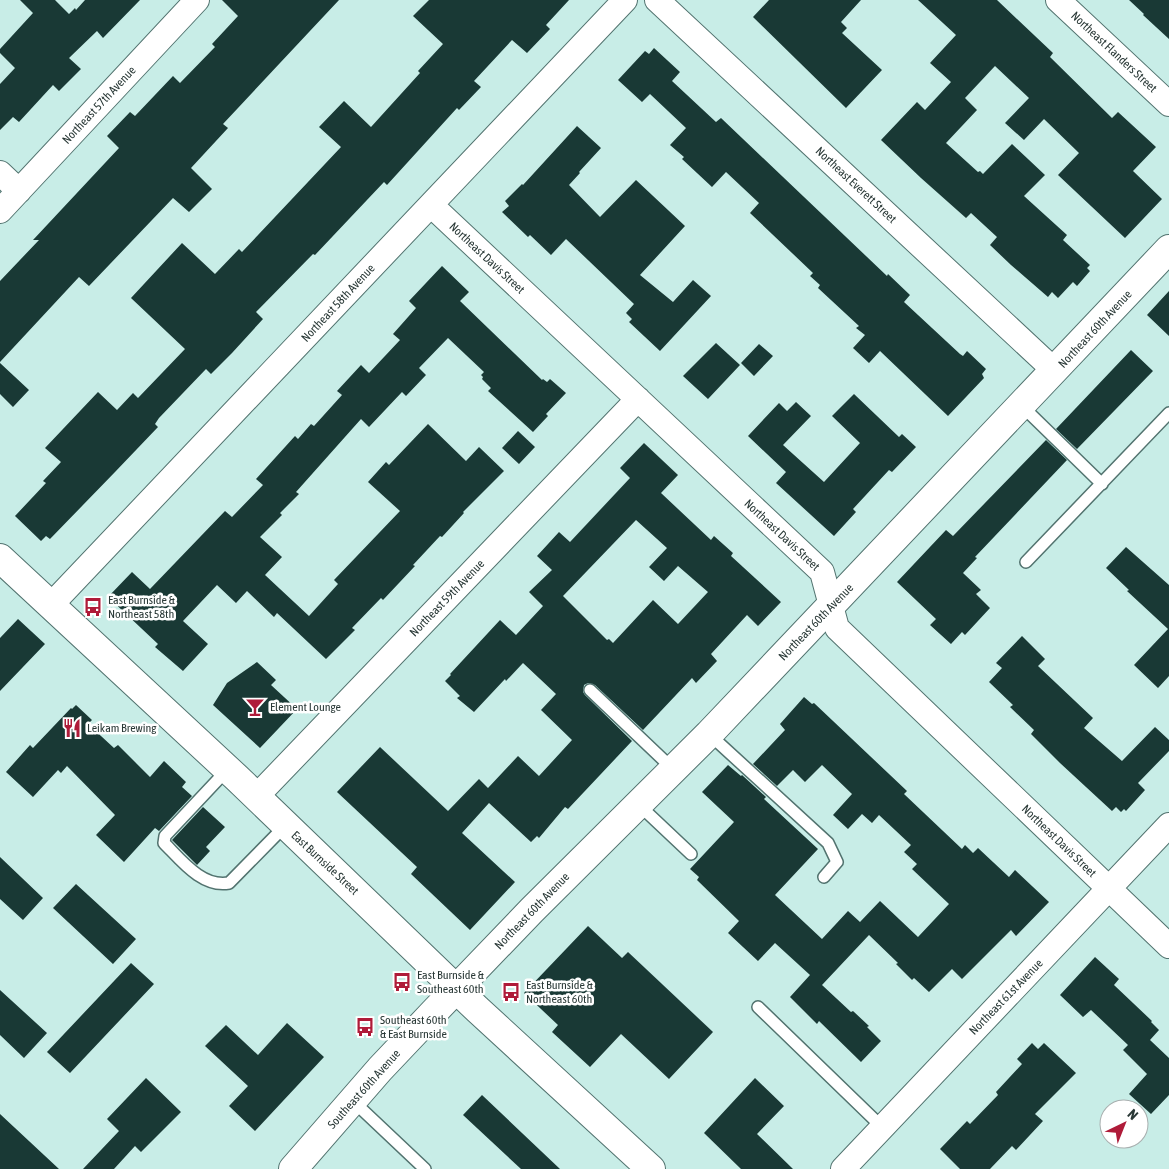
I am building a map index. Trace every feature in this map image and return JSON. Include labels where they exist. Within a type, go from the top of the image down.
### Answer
[{"type":"main road","name":"Northeast 60th Avenue","points":[[456,989],[532,910],[709,734],[1169,249]]},
{"type":"main road","name":"East Burnside Street","points":[[0,558],[228,770],[456,989],[651,1169]]},
{"type":"main road","name":"Southeast 60th Avenue","points":[[293,1169],[386,1063],[456,989]]},
{"type":"street","name":"Northeast 57th Avenue","points":[[0,211],[197,0]]},
{"type":"street","name":"Northeast 58th Avenue","points":[[51,605],[625,0]]},
{"type":"street","name":"Northeast Everett Street","points":[[657,0],[1055,371]]},
{"type":"street","name":"Northeast Flanders Street","points":[[1058,0],[1169,104]]},
{"type":"street","points":[[0,173],[19,191]]},
{"type":"street","name":"Northeast Davis Street","points":[[431,205],[822,572],[837,628],[1169,946]]},
{"type":"street","name":"Northeast 59th Avenue","points":[[256,797],[638,400]]},
{"type":"street","name":"Northeast 61st Avenue","points":[[843,1169],[1169,825]]},
{"type":"lane","points":[[1022,406],[1102,484]]},
{"type":"lane","points":[[1026,562],[1169,413]]},
{"type":"lane","points":[[590,690],[673,769]]},
{"type":"lane","points":[[709,734],[828,843],[837,862],[824,877]]},
{"type":"lane","points":[[228,770],[165,836],[164,843],[195,874],[219,885],[229,883],[285,826]]},
{"type":"lane","points":[[638,804],[691,854]]},
{"type":"lane","points":[[758,1006],[882,1127]]},
{"type":"lane","points":[[353,1101],[426,1169]]},
{"type":"building","points":[[20,0],[55,0],[69,14],[75,8],[76,10],[85,0],[140,0],[103,38],[97,31],[69,58],[81,69],[59,91],[53,85],[19,122],[13,117],[0,130],[0,84],[15,68],[0,53],[0,49],[33,13]]},
{"type":"building","points":[[222,0],[339,0],[223,124],[228,128],[191,168],[212,189],[189,212],[173,198],[89,286],[79,277],[0,362],[0,281],[39,240],[33,240],[119,148],[107,136],[130,112],[135,116],[173,76],[180,83],[215,47],[212,44],[238,16]]},
{"type":"building","points":[[429,0],[569,0],[546,25],[550,29],[527,53],[512,40],[474,81],[481,87],[459,110],[457,108],[387,185],[384,182],[315,255],[313,254],[256,312],[263,319],[232,353],[211,374],[206,369],[159,418],[155,424],[158,427],[115,472],[50,539],[46,536],[41,541],[15,516],[46,483],[43,481],[61,462],[45,448],[98,392],[117,410],[133,393],[138,398],[185,349],[131,298],[182,243],[215,274],[239,249],[242,252],[341,147],[319,127],[344,101],[371,127],[420,73],[418,71],[443,44],[413,16]]},
{"type":"building","points":[[769,0],[861,0],[841,22],[847,28],[842,33],[882,70],[846,108],[753,17]]},
{"type":"building","points":[[918,0],[997,0],[1053,53],[1050,57],[1112,118],[1118,112],[1156,147],[1133,171],[1162,199],[1125,238],[1058,175],[1079,153],[1044,119],[1024,140],[1005,123],[1029,98],[995,66],[965,98],[977,110],[946,143],[978,172],[980,171],[983,174],[1012,144],[1045,175],[1024,196],[1067,235],[1063,240],[1090,265],[1087,268],[1090,271],[1077,286],[1073,282],[1058,298],[1052,292],[1048,297],[1011,265],[990,245],[997,237],[971,213],[966,218],[881,140],[917,102],[925,110],[951,82],[930,63],[956,35]]},
{"type":"building","points":[[1129,0],[1169,0],[1169,39],[1143,15]]},
{"type":"building","points":[[654,48],[680,72],[672,81],[716,122],[721,118],[887,276],[888,274],[910,295],[904,302],[960,354],[963,356],[967,351],[986,369],[982,374],[984,378],[948,416],[880,351],[869,363],[853,348],[865,335],[856,328],[859,326],[818,288],[820,285],[810,276],[813,273],[750,213],[759,203],[726,172],[712,187],[670,145],[686,128],[650,94],[642,102],[618,80],[645,51],[649,54]]},
{"type":"building","points":[[577,126],[601,148],[569,185],[600,217],[636,180],[685,226],[640,275],[673,302],[693,280],[711,296],[660,351],[629,322],[632,319],[626,313],[634,304],[566,239],[551,255],[530,235],[528,237],[502,212],[509,206],[505,201],[523,185]]},
{"type":"building","points":[[442,266],[469,292],[460,301],[542,380],[547,382],[550,379],[566,393],[546,414],[548,416],[533,432],[488,391],[491,388],[482,379],[481,375],[484,372],[448,338],[419,368],[426,375],[406,396],[402,392],[369,427],[361,419],[296,492],[299,494],[280,513],[282,515],[260,537],[282,557],[265,575],[309,616],[338,584],[334,580],[400,511],[368,482],[386,462],[389,465],[428,424],[466,461],[479,447],[504,471],[463,512],[442,537],[440,536],[383,600],[381,598],[352,628],[355,630],[326,659],[277,613],[274,617],[247,591],[236,603],[217,585],[183,621],[208,644],[183,671],[155,647],[158,644],[108,597],[132,572],[150,589],[225,511],[232,517],[263,485],[256,479],[295,436],[298,439],[311,424],[314,426],[342,395],[337,391],[361,365],[369,373],[400,340],[393,334],[416,308],[409,301]]},
{"type":"building","points":[[1169,291],[1169,336],[1147,315]]},
{"type":"building","points":[[716,343],[740,365],[708,399],[683,376]]},
{"type":"building","points":[[759,344],[773,356],[754,376],[741,363]]},
{"type":"building","points":[[1131,350],[1153,371],[1077,449],[1056,429]]},
{"type":"building","points":[[0,363],[29,390],[13,407],[0,394]]},
{"type":"building","points":[[854,394],[899,437],[902,434],[916,447],[892,472],[889,470],[853,509],[856,512],[834,536],[776,483],[786,472],[748,436],[779,403],[787,411],[796,402],[811,416],[783,445],[824,482],[860,443],[832,416]]},
{"type":"building","points":[[518,431],[535,447],[519,464],[502,448]]},
{"type":"building","points":[[1046,440],[1067,460],[975,557],[977,558],[963,573],[981,590],[976,594],[990,608],[965,635],[962,632],[951,644],[930,625],[936,619],[897,582],[946,530],[953,536]]},
{"type":"building","points":[[644,443],[678,475],[661,493],[711,540],[714,536],[733,553],[731,556],[781,602],[758,626],[747,615],[711,654],[717,661],[696,683],[692,678],[643,730],[595,685],[588,683],[584,685],[583,692],[585,695],[632,741],[568,809],[565,807],[539,838],[537,836],[531,842],[489,803],[462,833],[515,882],[470,930],[411,874],[417,867],[337,792],[380,747],[448,811],[479,779],[488,788],[518,756],[539,776],[572,740],[541,710],[556,694],[523,663],[474,712],[457,698],[460,696],[445,681],[500,620],[516,635],[543,606],[529,592],[552,570],[537,556],[559,532],[570,542],[630,478],[620,468]],"holes":[[[636,520],[667,548],[649,567],[664,581],[678,566],[708,592],[678,624],[653,600],[613,643],[609,639],[607,640],[563,596]]]},
{"type":"building","points":[[1126,547],[1169,585],[1169,676],[1158,688],[1134,665],[1168,629],[1127,591],[1129,590],[1106,568]]},
{"type":"building","points":[[18,619],[45,644],[0,691],[0,638]]},
{"type":"building","points":[[1022,636],[1045,659],[1038,666],[1093,718],[1084,728],[1122,761],[1155,727],[1169,740],[1169,751],[1138,783],[1145,790],[1126,811],[1124,809],[1121,812],[1116,807],[1112,811],[1060,763],[1031,734],[1034,730],[1010,707],[1013,705],[989,682],[1002,668],[996,663]]},
{"type":"building","name":"Element Lounge","points":[[257,662],[276,680],[271,685],[297,709],[260,748],[213,705],[227,683]]},
{"type":"building","points":[[804,697],[812,704],[814,703],[907,791],[904,794],[962,849],[965,845],[973,853],[978,848],[1009,877],[1015,870],[1049,902],[1016,936],[1011,930],[962,979],[952,969],[929,992],[914,978],[912,980],[896,964],[898,963],[869,935],[822,985],[869,1026],[867,1027],[881,1041],[861,1062],[819,1021],[817,1024],[790,997],[810,975],[775,943],[758,961],[728,933],[739,921],[697,880],[699,877],[690,869],[734,822],[702,792],[728,765],[766,797],[764,799],[818,849],[775,895],[822,939],[848,911],[860,922],[880,901],[918,937],[949,904],[912,869],[917,864],[904,852],[911,845],[879,815],[872,823],[862,814],[848,829],[833,815],[852,794],[822,765],[805,782],[793,770],[777,786],[753,764],[785,730],[780,724]]},
{"type":"building","points":[[76,705],[92,720],[88,724],[114,748],[118,745],[150,777],[164,761],[186,782],[182,787],[192,796],[159,831],[155,828],[124,862],[96,835],[115,815],[67,766],[61,773],[58,770],[33,797],[6,772],[30,745],[33,748]]},
{"type":"building","points":[[203,807],[225,827],[206,847],[210,851],[197,865],[172,840]]},
{"type":"building","points":[[0,857],[43,898],[23,920],[0,899]]},
{"type":"building","points":[[76,884],[136,939],[113,964],[53,908]]},
{"type":"building","points":[[588,926],[622,958],[628,952],[713,1032],[669,1079],[621,1034],[590,1067],[552,1032],[558,1025],[524,993]]},
{"type":"building","points":[[1095,957],[1119,979],[1114,985],[1159,1030],[1150,1040],[1169,1058],[1169,1095],[1151,1114],[1149,1112],[1149,1099],[1134,1099],[1129,1094],[1147,1074],[1123,1050],[1128,1045],[1091,1010],[1083,1017],[1060,995]]},
{"type":"building","points":[[131,963],[154,984],[70,1073],[47,1052]]},
{"type":"building","points":[[0,990],[47,1033],[24,1058],[0,1035]]},
{"type":"building","points":[[287,1023],[324,1057],[255,1131],[229,1106],[248,1086],[205,1046],[226,1025],[258,1055]]},
{"type":"building","points":[[1032,1043],[1038,1049],[1044,1043],[1076,1073],[1035,1114],[1043,1121],[1016,1150],[1012,1146],[990,1169],[960,1169],[940,1149],[967,1121],[970,1124],[998,1095],[996,1092],[1022,1064],[1017,1059]]},
{"type":"building","points":[[146,1078],[181,1112],[141,1152],[135,1146],[114,1169],[83,1169],[119,1131],[107,1119]]},
{"type":"building","points":[[755,1078],[784,1106],[757,1134],[793,1169],[741,1169],[704,1133]]},
{"type":"building","points":[[482,1095],[560,1169],[521,1169],[463,1115]]},
{"type":"building","points":[[0,1114],[59,1169],[0,1169]]},
{"type":"place","name":"East Burnside & Northeast 58th","points":[[93,607]]},
{"type":"place","name":"Element Lounge","points":[[255,707]]},
{"type":"place","name":"Leikam Brewing","points":[[72,728]]},
{"type":"place","name":"East Burnside & Southeast 60th","points":[[402,982]]},
{"type":"place","name":"East Burnside & Northeast 60th","points":[[511,992]]},
{"type":"place","name":"Southeast 60th & East Burnside","points":[[365,1027]]}]
